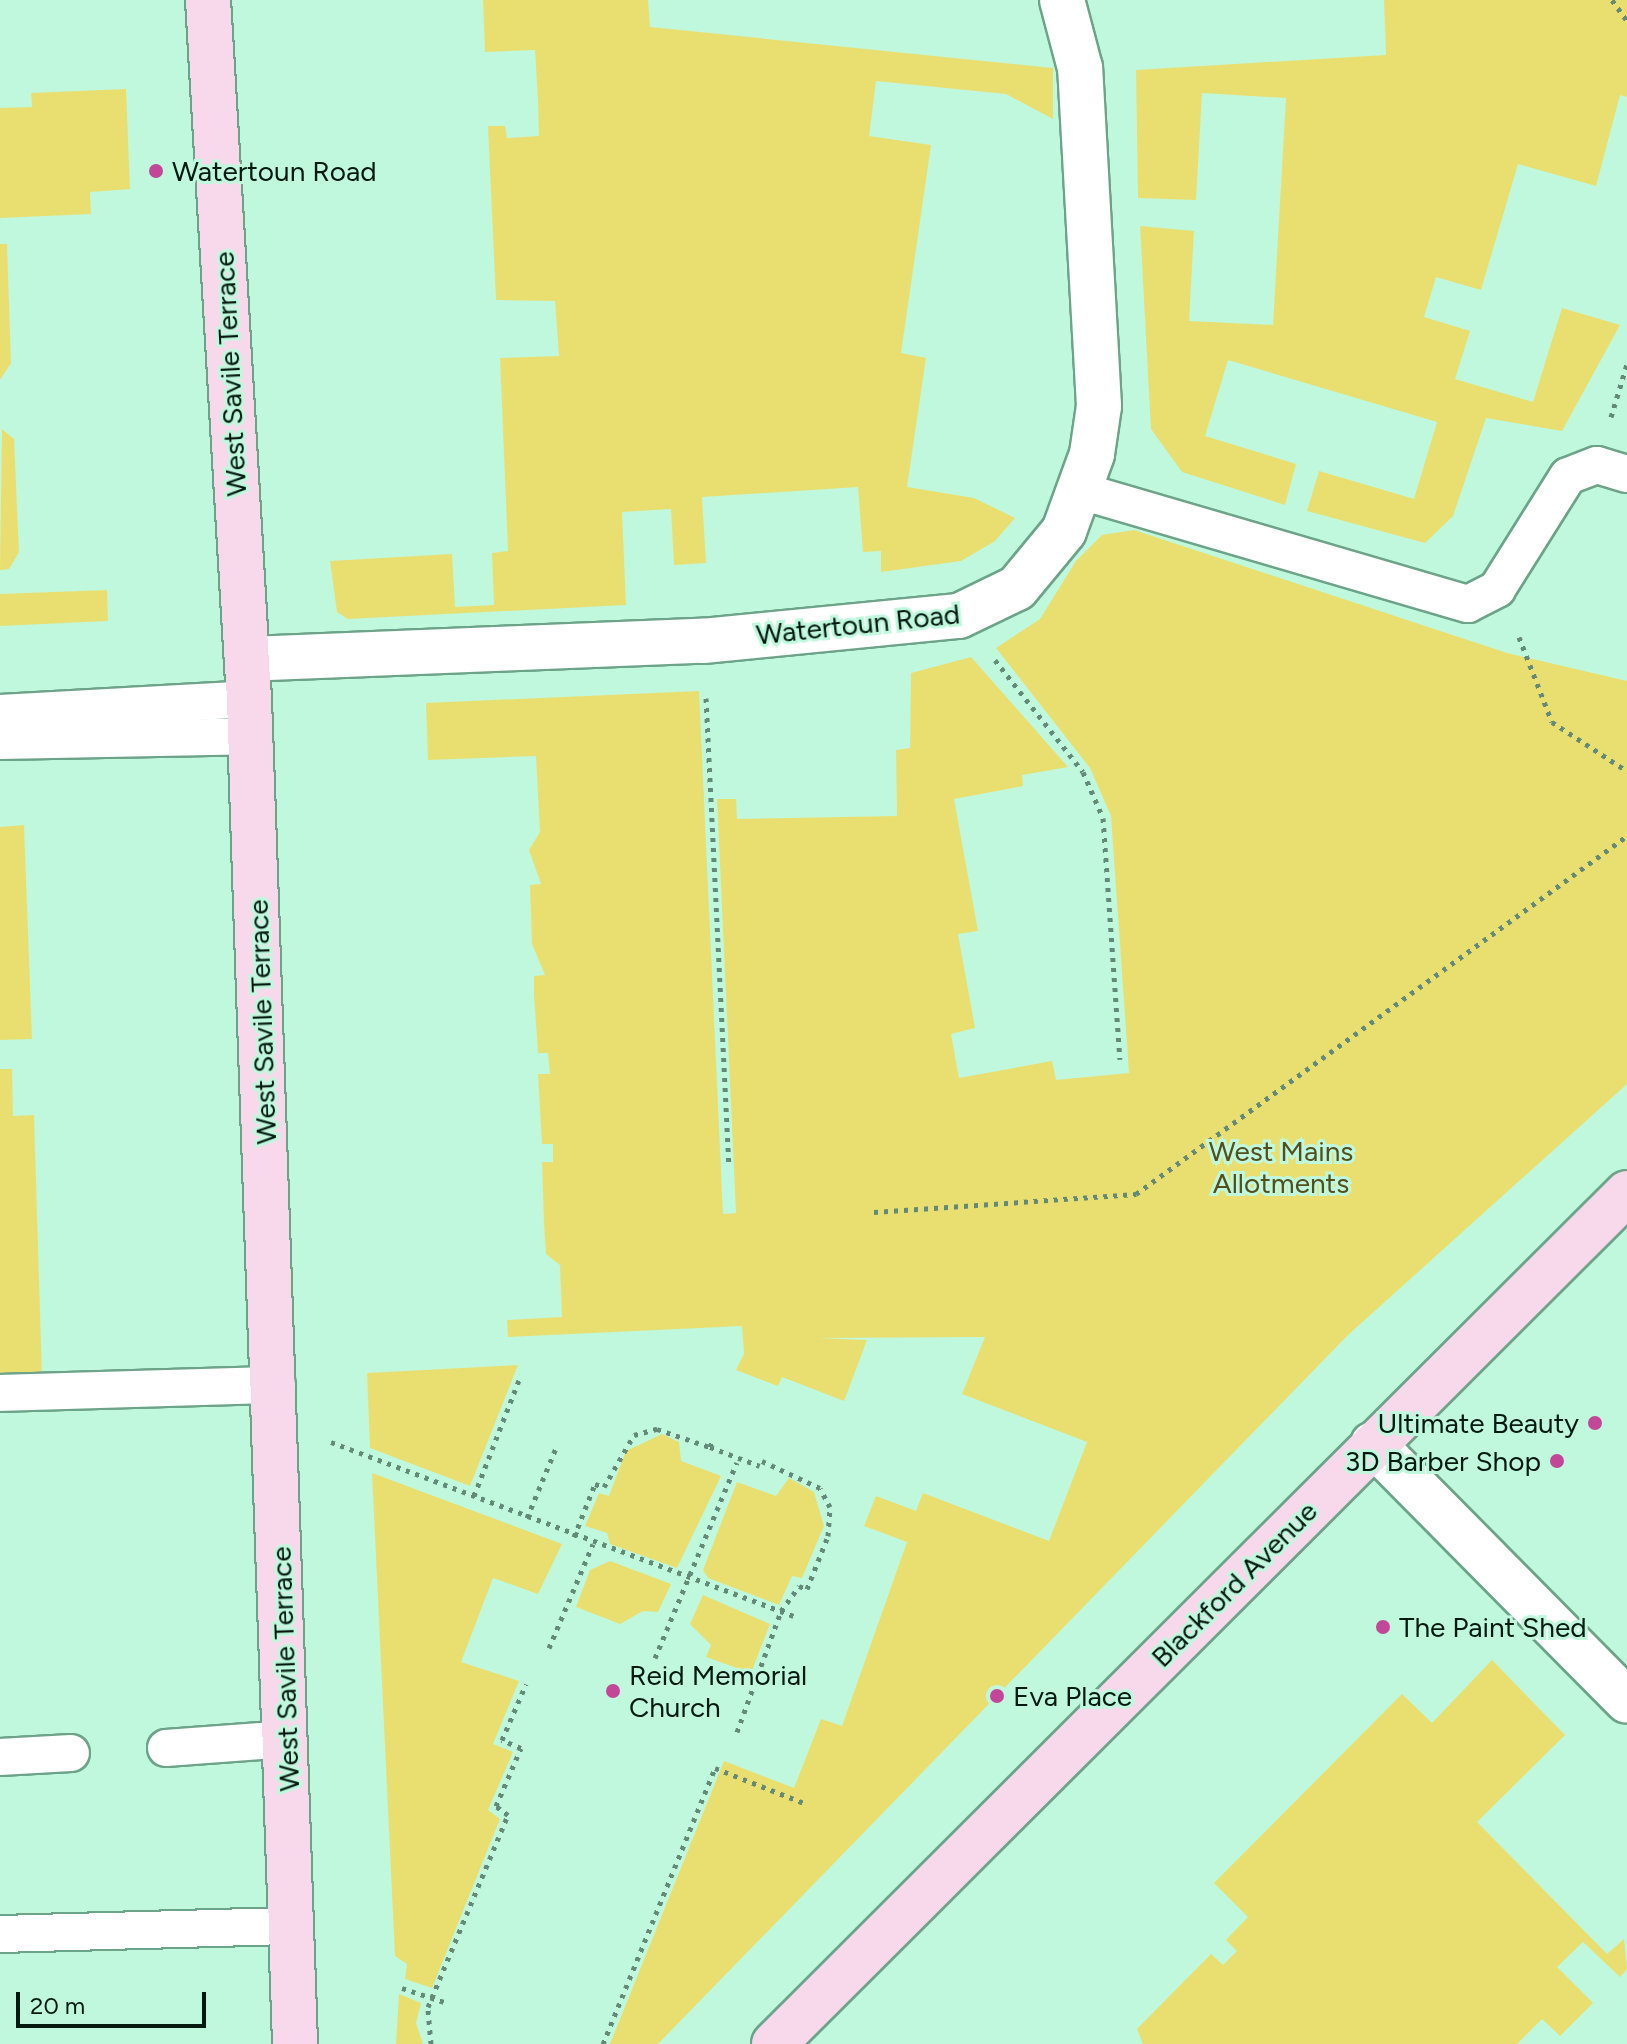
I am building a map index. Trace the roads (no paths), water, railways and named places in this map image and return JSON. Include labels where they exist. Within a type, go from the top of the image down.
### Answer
[{"type":"street","name":"West Savile Terrace","points":[[208,0],[249,698],[277,1404],[295,2043]]},
{"type":"street","name":"Watertoun Road","points":[[249,698],[703,641],[959,616],[1017,588],[1064,531],[1081,491],[1099,406],[1080,68],[1062,0]]},
{"type":"street","name":"Blackford Avenue","points":[[774,2044],[1627,1193]]},
{"type":"street","points":[[1373,1444],[1627,1701]]},
{"type":"lane","points":[[1081,491],[1457,603],[1497,589],[1568,476],[1597,465],[1627,474]]},
{"type":"lane","points":[[0,713],[249,698]]},
{"type":"lane","points":[[0,741],[249,698]]},
{"type":"lane","points":[[0,1393],[277,1404]]},
{"type":"lane","points":[[166,1748],[288,1739]]},
{"type":"lane","points":[[0,1757],[71,1753]]},
{"type":"lane","points":[[0,1934],[291,1926]]},
{"type":"place","name":"Watertoun Road","points":[[156,171]]},
{"type":"place","name":"Ultimate Beauty","points":[[1595,1423]]},
{"type":"place","name":"3D Barber Shop","points":[[1557,1461]]},
{"type":"place","name":"The Paint Shed","points":[[1383,1627]]},
{"type":"place","name":"Reid Memorial Church","points":[[613,1691]]},
{"type":"place","name":"Eva Place","points":[[997,1696]]},
{"type":"park label","name":"West Mains Allotments","points":[[1281,1167]]}]
